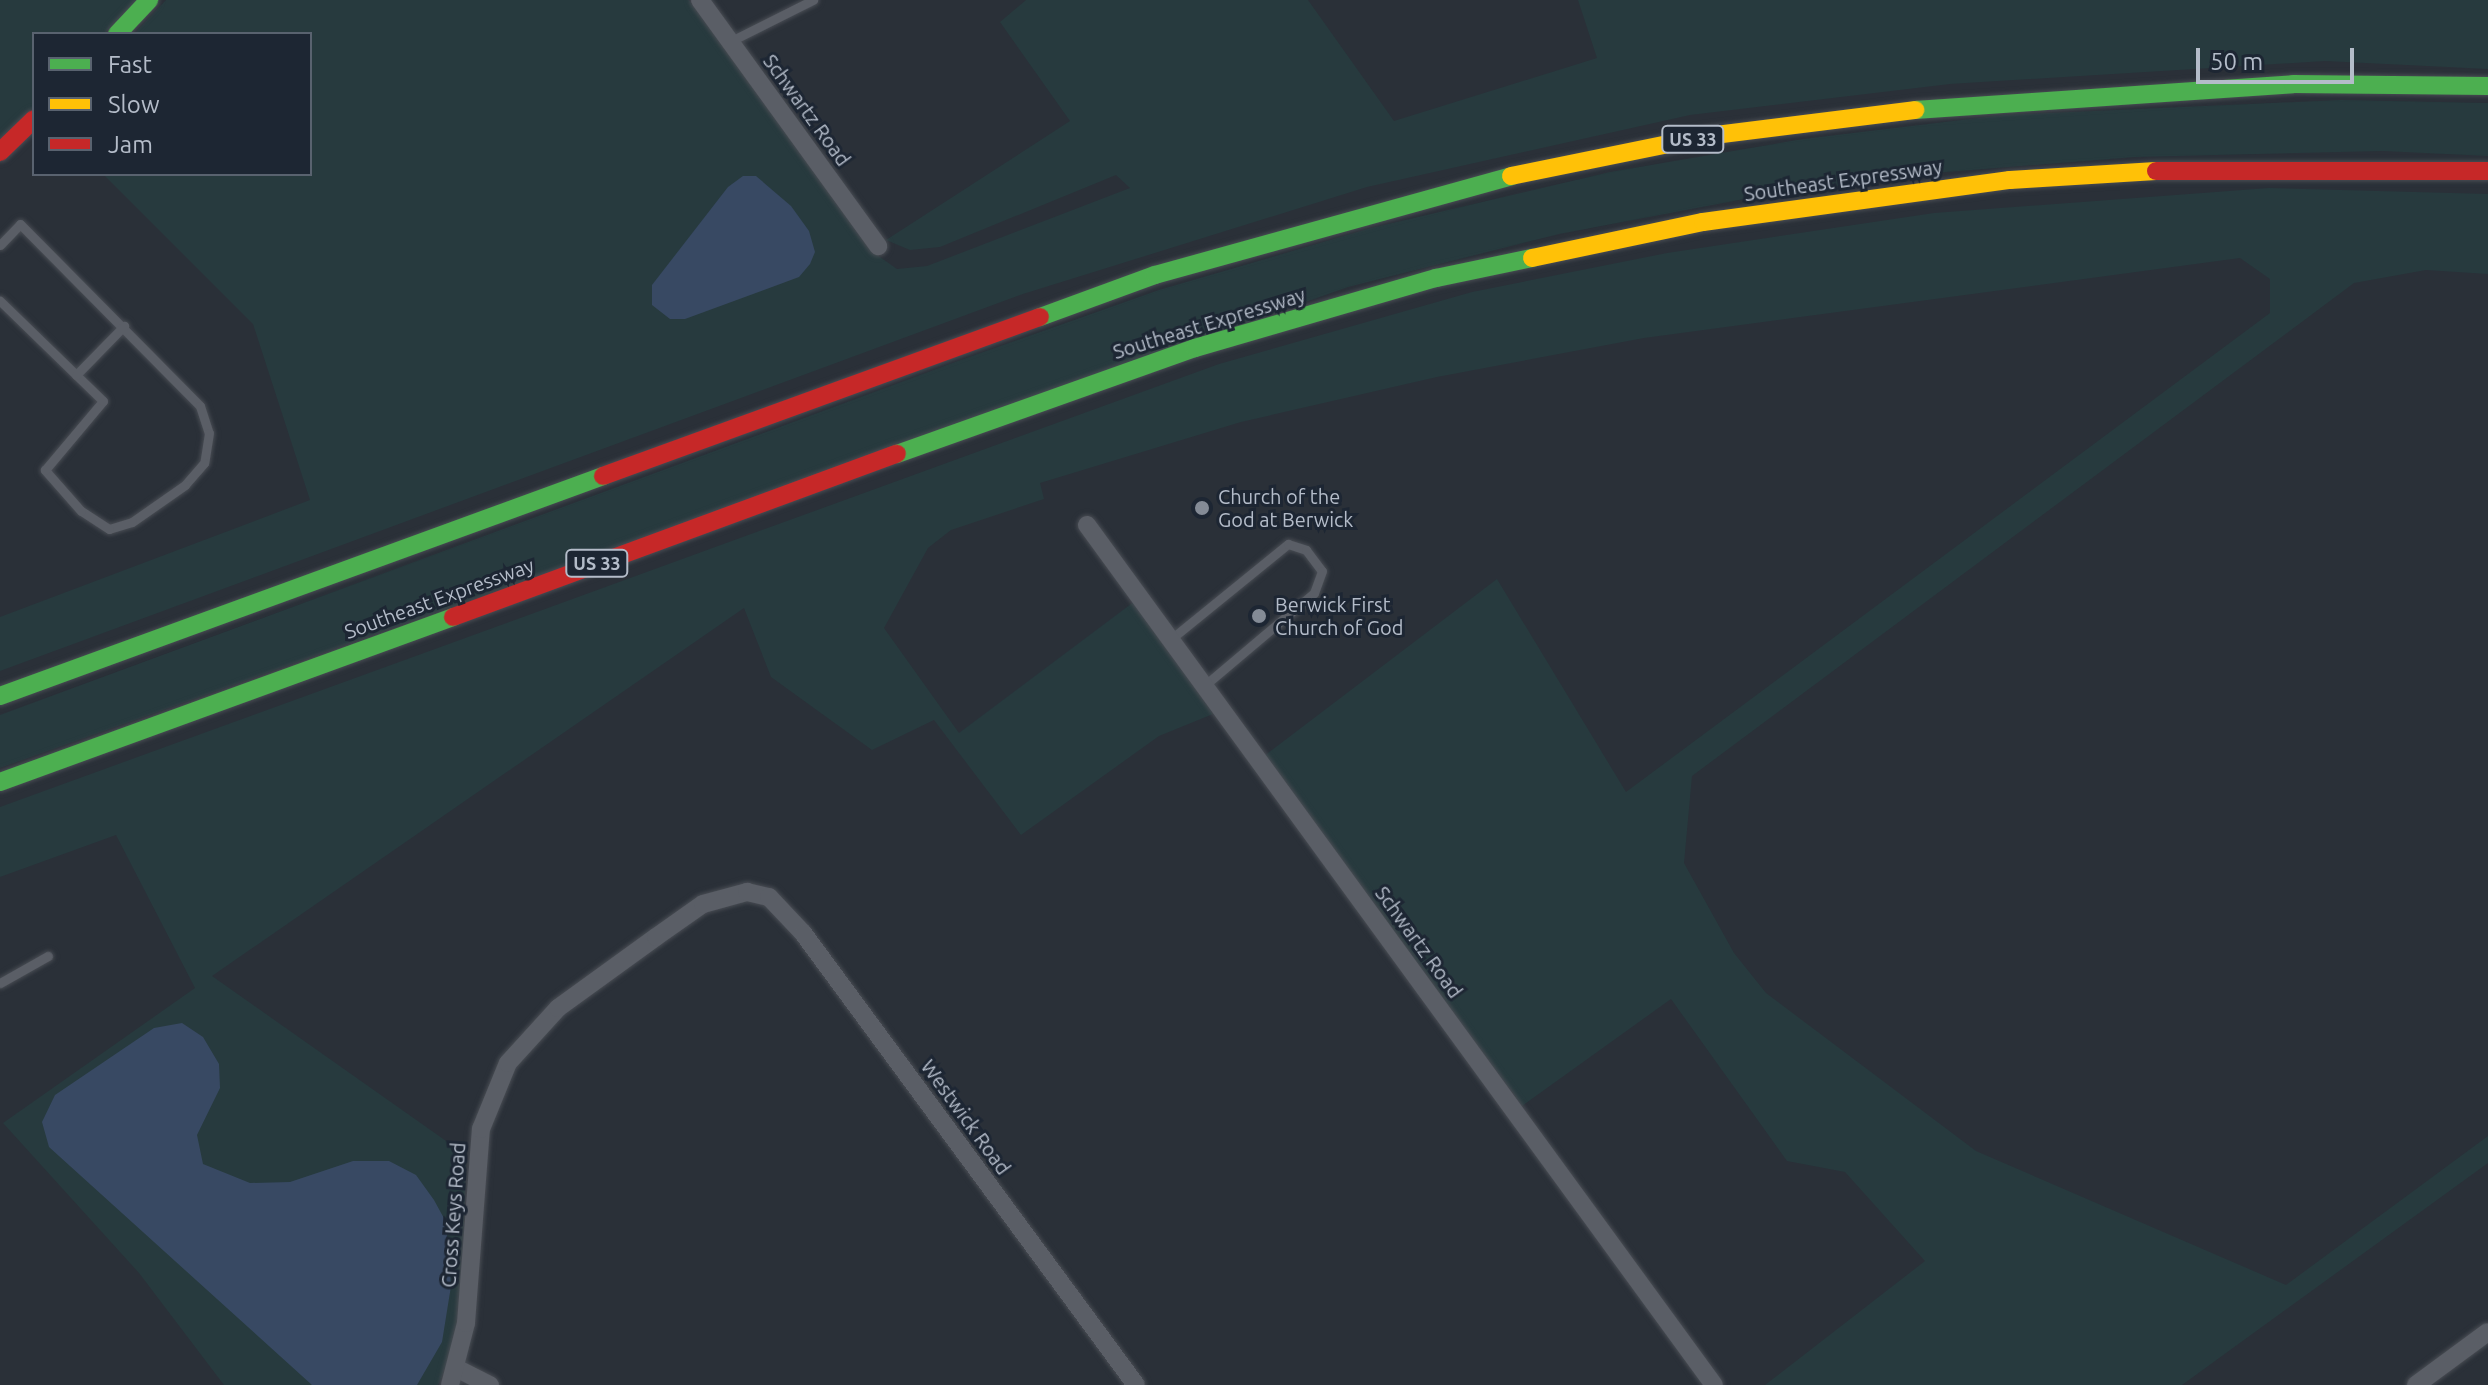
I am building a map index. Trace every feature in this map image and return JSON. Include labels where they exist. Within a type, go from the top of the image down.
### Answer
[{"type":"main road","points":[[119,32],[149,0]]},
{"type":"main road","name":"US 33","points":[[0,696],[1155,275],[1510,176],[1707,136],[1962,106],[2293,84],[2488,86]]},
{"type":"main road","points":[[0,152],[32,121]]},
{"type":"main road","name":"Southeast Expressway","points":[[0,782],[1056,396],[1195,348],[1436,278],[1703,222],[2010,180],[2199,168],[2488,171]]},
{"type":"street","name":"Schwartz Road","points":[[700,0],[878,246]]},
{"type":"street","name":"Schwartz Road","points":[[1087,525],[1714,1385]]},
{"type":"street","name":"Cross Keys Road","points":[[454,1377],[472,1275],[474,1181],[481,1129],[508,1063],[558,1008],[656,937],[703,904],[747,892]]},
{"type":"street","name":"Westwick Road","points":[[747,892],[769,897],[786,912],[1136,1385]]},
{"type":"street","points":[[2416,1385],[2488,1332]]},
{"type":"street","points":[[454,1377],[490,1385]]},
{"type":"lane","points":[[730,42],[813,0]]},
{"type":"lane","points":[[0,245],[20,224],[200,406],[209,433],[204,463],[185,485],[132,522],[109,529],[81,511],[45,470],[103,401],[0,301]]},
{"type":"lane","points":[[76,375],[124,326]]},
{"type":"lane","points":[[1171,639],[1288,544],[1306,550],[1322,571],[1314,593],[1205,685]]},
{"type":"lane","points":[[0,983],[48,956]]},
{"type":"green space","points":[[0,0],[136,0],[106,32],[32,32],[32,109],[0,139]]},
{"type":"green space","points":[[166,0],[689,0],[870,250],[897,269],[927,266],[1130,188],[1116,175],[940,247],[910,250],[886,240],[1070,121],[1000,22],[1026,0],[1308,0],[1394,121],[1597,58],[1578,0],[2488,0],[2488,69],[2325,61],[1950,84],[1690,115],[1367,187],[1023,294],[0,671],[0,617],[310,500],[253,324],[105,176],[312,176],[312,32],[136,32]]},
{"type":"green space","points":[[2341,100],[2488,103],[2488,156],[2383,151],[2135,157],[1934,173],[1755,197],[1559,234],[1348,287],[0,768],[0,715],[958,361],[1159,290],[1371,228],[1610,172],[1803,139],[2003,115]]},
{"type":"green space","points":[[2269,188],[2488,194],[2488,274],[2426,270],[2354,283],[1692,776],[1684,863],[1734,953],[1766,993],[1976,1151],[2286,1285],[2488,1136],[2488,1163],[2182,1385],[1765,1385],[1925,1261],[1845,1172],[1787,1161],[1671,999],[1522,1106],[1264,756],[1497,579],[1626,792],[2270,313],[2270,279],[2240,258],[1644,338],[1437,377],[1241,422],[1040,483],[1044,499],[951,530],[928,548],[884,628],[959,733],[1135,601],[1213,714],[1159,736],[1021,835],[934,720],[872,750],[771,677],[744,608],[212,976],[466,1155],[463,1293],[450,1358],[438,1385],[224,1385],[139,1273],[3,1123],[195,988],[116,835],[0,877],[0,807],[1219,364],[1472,292],[1667,253],[1934,213]]},
{"type":"water","points":[[743,176],[756,176],[791,206],[809,231],[815,252],[810,264],[799,277],[685,319],[670,319],[652,305],[652,285],[728,187]]},
{"type":"water","points":[[182,1023],[203,1037],[219,1064],[220,1088],[197,1135],[203,1164],[250,1183],[290,1182],[353,1161],[389,1161],[416,1175],[434,1200],[446,1222],[451,1286],[442,1342],[417,1385],[312,1385],[49,1147],[42,1122],[55,1095],[154,1028]]},
{"type":"traffic: fast","points":[[119,32],[149,0]]},
{"type":"traffic: fast","points":[[1915,110],[2293,84],[2488,86]]},
{"type":"traffic: fast","points":[[1040,317],[1155,275],[1511,176]]},
{"type":"traffic: fast","points":[[897,454],[1195,348],[1436,278],[1532,258]]},
{"type":"traffic: fast","points":[[0,696],[603,476]]},
{"type":"traffic: fast","points":[[0,782],[453,617]]},
{"type":"traffic: slow","points":[[1511,176],[1707,136],[1915,110]]},
{"type":"traffic: slow","points":[[1532,258],[1703,222],[2010,180],[2156,171]]},
{"type":"traffic: jam","points":[[0,152],[32,121]]},
{"type":"traffic: jam","points":[[2156,171],[2488,171]]},
{"type":"traffic: jam","points":[[603,476],[1040,317]]},
{"type":"traffic: jam","points":[[453,617],[897,454]]},
{"type":"place","name":"Church of the God at Berwick","points":[[1202,508]]},
{"type":"place","name":"Berwick First Church of God","points":[[1259,616]]}]
